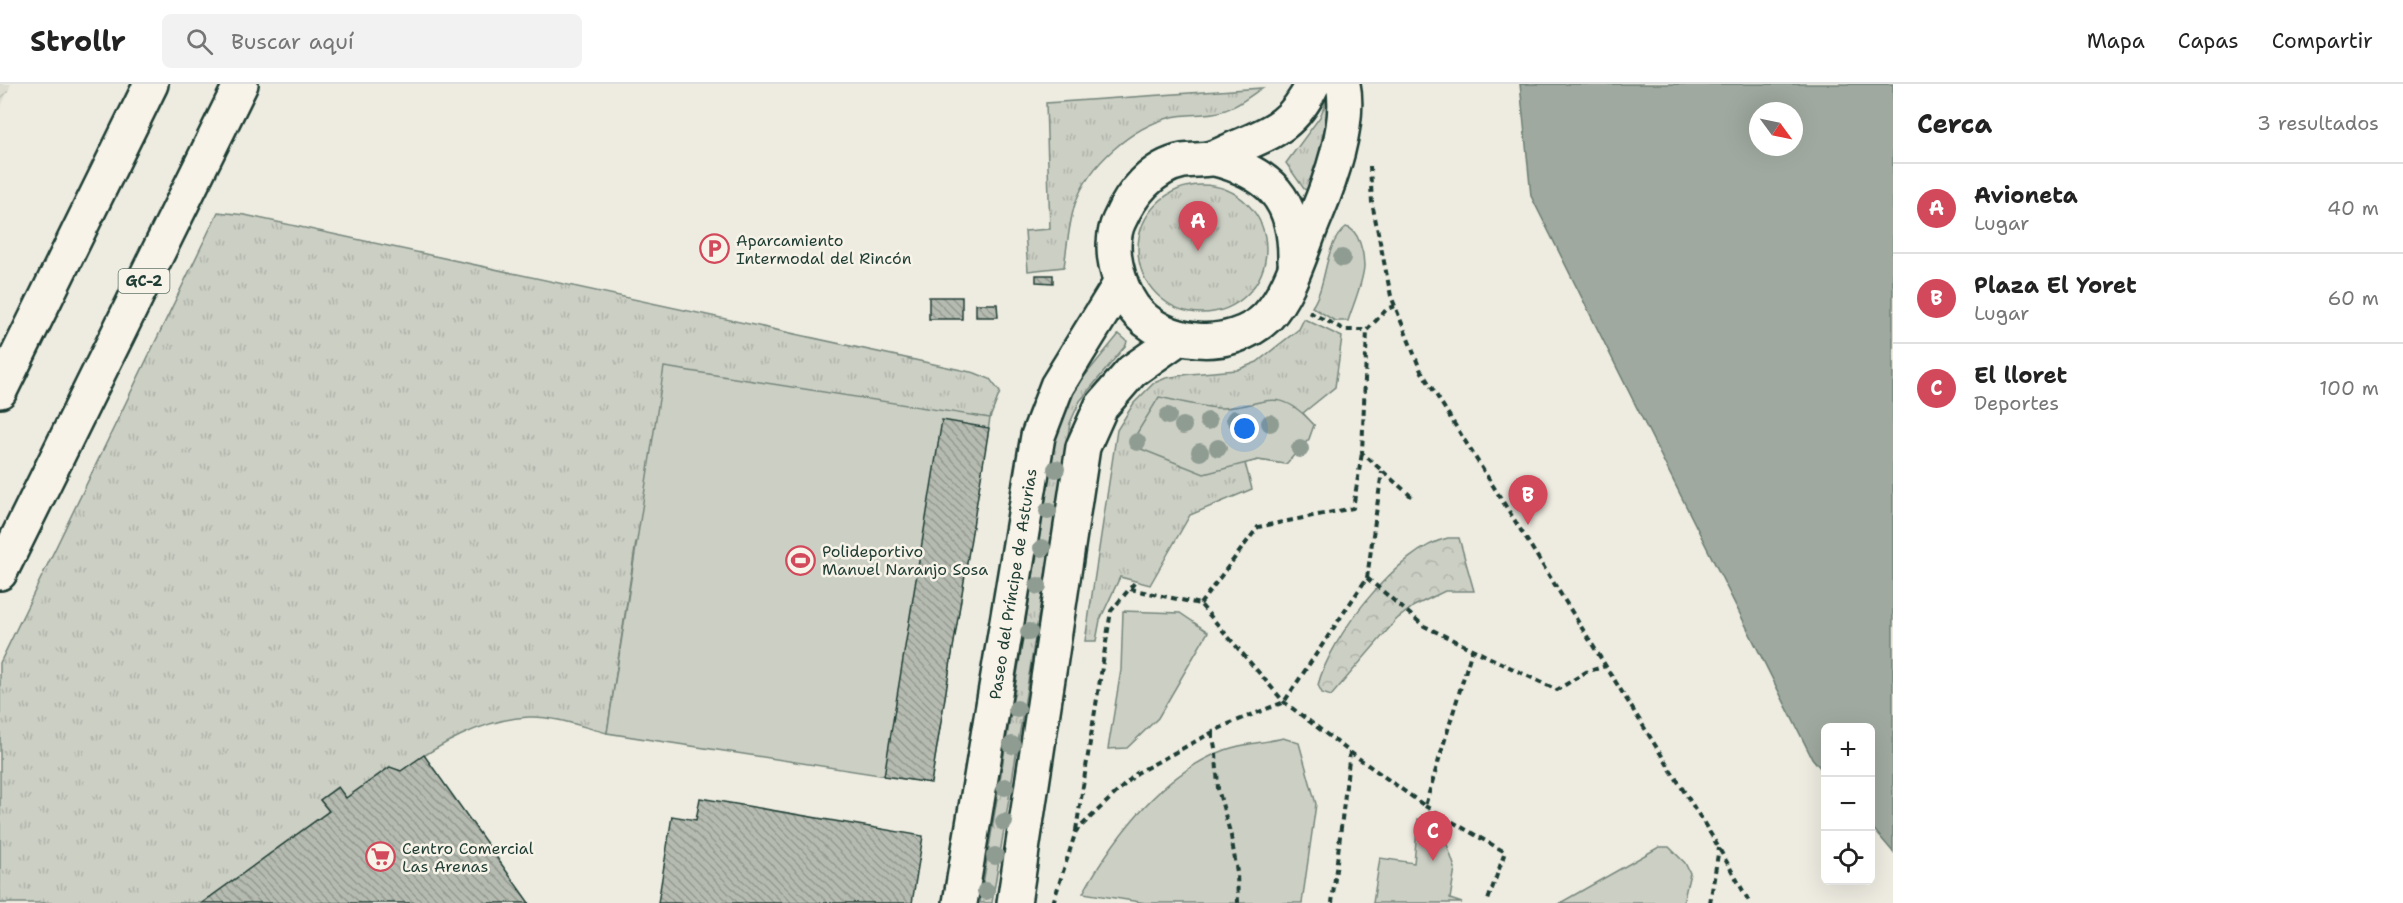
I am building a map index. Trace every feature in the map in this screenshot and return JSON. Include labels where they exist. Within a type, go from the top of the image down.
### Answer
[{"type":"main road","points":[[0,391],[151,84]]},
{"type":"main road","name":"GC-2","points":[[0,573],[241,84]]},
{"type":"main road","points":[[1313,84],[1304,103],[1277,131],[1211,158],[1181,162],[1153,174],[1131,196],[1117,224],[1114,254],[1120,284],[1134,308],[1154,326],[1179,338],[1210,342],[1240,335],[1266,318],[1285,293],[1328,186],[1347,104],[1343,84]]},
{"type":"main road","points":[[1211,158],[1241,165],[1273,189],[1285,205],[1295,234],[1295,264]]},
{"type":"main road","name":"Paseo del Príncipe de Asturias","points":[[960,903],[1038,436],[1057,386],[1120,284]]},
{"type":"main road","points":[[1014,903],[1083,447],[1101,407],[1132,371],[1179,338]]},
{"type":"path","points":[[1370,158],[1372,203],[1395,306],[1420,369],[1719,848],[1750,903]]},
{"type":"path","points":[[1200,604],[1258,527],[1353,508],[1362,453],[1367,330],[1387,309],[1395,306]]},
{"type":"path","points":[[1319,326],[1324,321]]},
{"type":"path","points":[[1362,453],[1412,497]]},
{"type":"path","points":[[1076,831],[1137,773],[1212,732],[1284,702],[1367,578],[1382,471]]},
{"type":"path","points":[[1367,578],[1424,626],[1557,690],[1586,672],[1606,666]]},
{"type":"path","points":[[1053,903],[1076,831],[1111,611],[1136,581]]},
{"type":"path","points":[[1130,589],[1200,604],[1284,702],[1425,806],[1505,852],[1487,903]]},
{"type":"path","points":[[1425,806],[1472,650]]},
{"type":"path","points":[[1212,732],[1218,789],[1231,836],[1237,872],[1238,903]]},
{"type":"path","points":[[1332,903],[1350,752]]},
{"type":"path","points":[[1710,903],[1719,848]]},
{"type":"shaded area","points":[[0,84],[11,84],[0,109]]},
{"type":"shaded area","points":[[1520,84],[1893,84],[1893,852],[1875,831],[1875,723],[1821,723],[1821,769],[1812,758],[1531,196]]},
{"type":"green space","points":[[1262,88],[1227,110],[1172,117],[1142,129],[1127,138],[1101,162],[1082,189],[1071,219],[1064,267],[1028,271],[1025,231],[1050,229],[1046,103]]},
{"type":"green space","points":[[1331,89],[1338,97],[1309,191],[1304,189],[1286,163],[1320,117]]},
{"type":"green space","points":[[1202,185],[1226,190],[1247,204],[1261,225],[1266,249],[1261,273],[1247,294],[1226,308],[1202,313],[1178,308],[1157,294],[1143,273],[1138,249],[1143,225],[1157,204],[1178,190]]},
{"type":"green space","points":[[218,212],[245,215],[975,373],[990,379],[1000,392],[990,418],[924,409],[636,542],[607,733],[548,718],[512,719],[462,735],[401,771],[389,767],[346,798],[337,787],[320,800],[329,811],[202,903],[0,903],[0,663]]},
{"type":"green space","points":[[1346,227],[1354,232],[1360,243],[1364,266],[1360,287],[1348,321],[1335,321],[1312,307],[1321,287],[1333,244]]},
{"type":"green space","points":[[1304,319],[1342,337],[1335,387],[1303,413],[1314,425],[1286,464],[1258,460],[1245,463],[1252,489],[1190,515],[1150,585],[1120,577],[1100,620],[1096,641],[1085,641],[1117,430],[1134,403],[1154,383],[1166,378],[1237,370],[1257,362],[1299,329]]},
{"type":"green space","points":[[1119,334],[1127,341],[1126,345],[1080,401],[1070,423],[992,903],[980,903],[1058,423],[1070,394]]},
{"type":"green space","name":"Polideportivo Manuel Naranjo Sosa","points":[[664,367],[990,418],[931,783],[607,733]]},
{"type":"green space","points":[[1159,397],[1219,408],[1269,400],[1279,401],[1301,412],[1314,425],[1309,439],[1286,464],[1258,460],[1204,474],[1136,447],[1137,433]]},
{"type":"green space","points":[[1448,538],[1459,538],[1474,591],[1445,591],[1414,606],[1397,619],[1331,696],[1322,693],[1318,685],[1325,666],[1351,620],[1388,577],[1408,559],[1429,545]]},
{"type":"green space","points":[[1123,611],[1180,613],[1208,632],[1158,718],[1127,748],[1108,749],[1121,670]]},
{"type":"green space","points":[[1283,738],[1299,743],[1316,804],[1302,903],[1146,903],[1083,893],[1125,829],[1160,791],[1180,774],[1225,750]]},
{"type":"green space","points":[[1418,819],[1440,824],[1455,868],[1450,899],[1462,903],[1373,903],[1380,858],[1414,863]]},
{"type":"green space","points":[[1659,847],[1669,847],[1685,863],[1690,873],[1683,903],[1560,903]]},
{"type":"building","points":[[1036,275],[1053,275],[1053,283],[1036,282]]},
{"type":"building","points":[[929,297],[962,297],[962,319],[929,319]]},
{"type":"building","points":[[976,304],[997,304],[998,317],[976,317]]},
{"type":"building","points":[[942,420],[989,428],[931,783],[884,776]]},
{"type":"building","name":"Centro Comercial Las Arenas","points":[[424,755],[529,903],[202,903],[329,811],[320,800],[338,787],[346,798],[390,767],[401,771]]},
{"type":"building","points":[[700,798],[923,836],[912,903],[658,903],[672,816],[696,820]]},
{"type":"place","name":"Aparcamiento Intermodal del Rincón","points":[[715,249]]},
{"type":"place","name":"Avioneta","points":[[1198,251]]},
{"type":"place","name":"Plaza El Yoret","points":[[1528,525]]},
{"type":"place","name":"Polideportivo Manuel Naranjo Sosa","points":[[801,560]]},
{"type":"place","name":"Centro Comercial Las Arenas","points":[[381,857]]},
{"type":"place","name":"El lloret","points":[[1433,861]]}]
